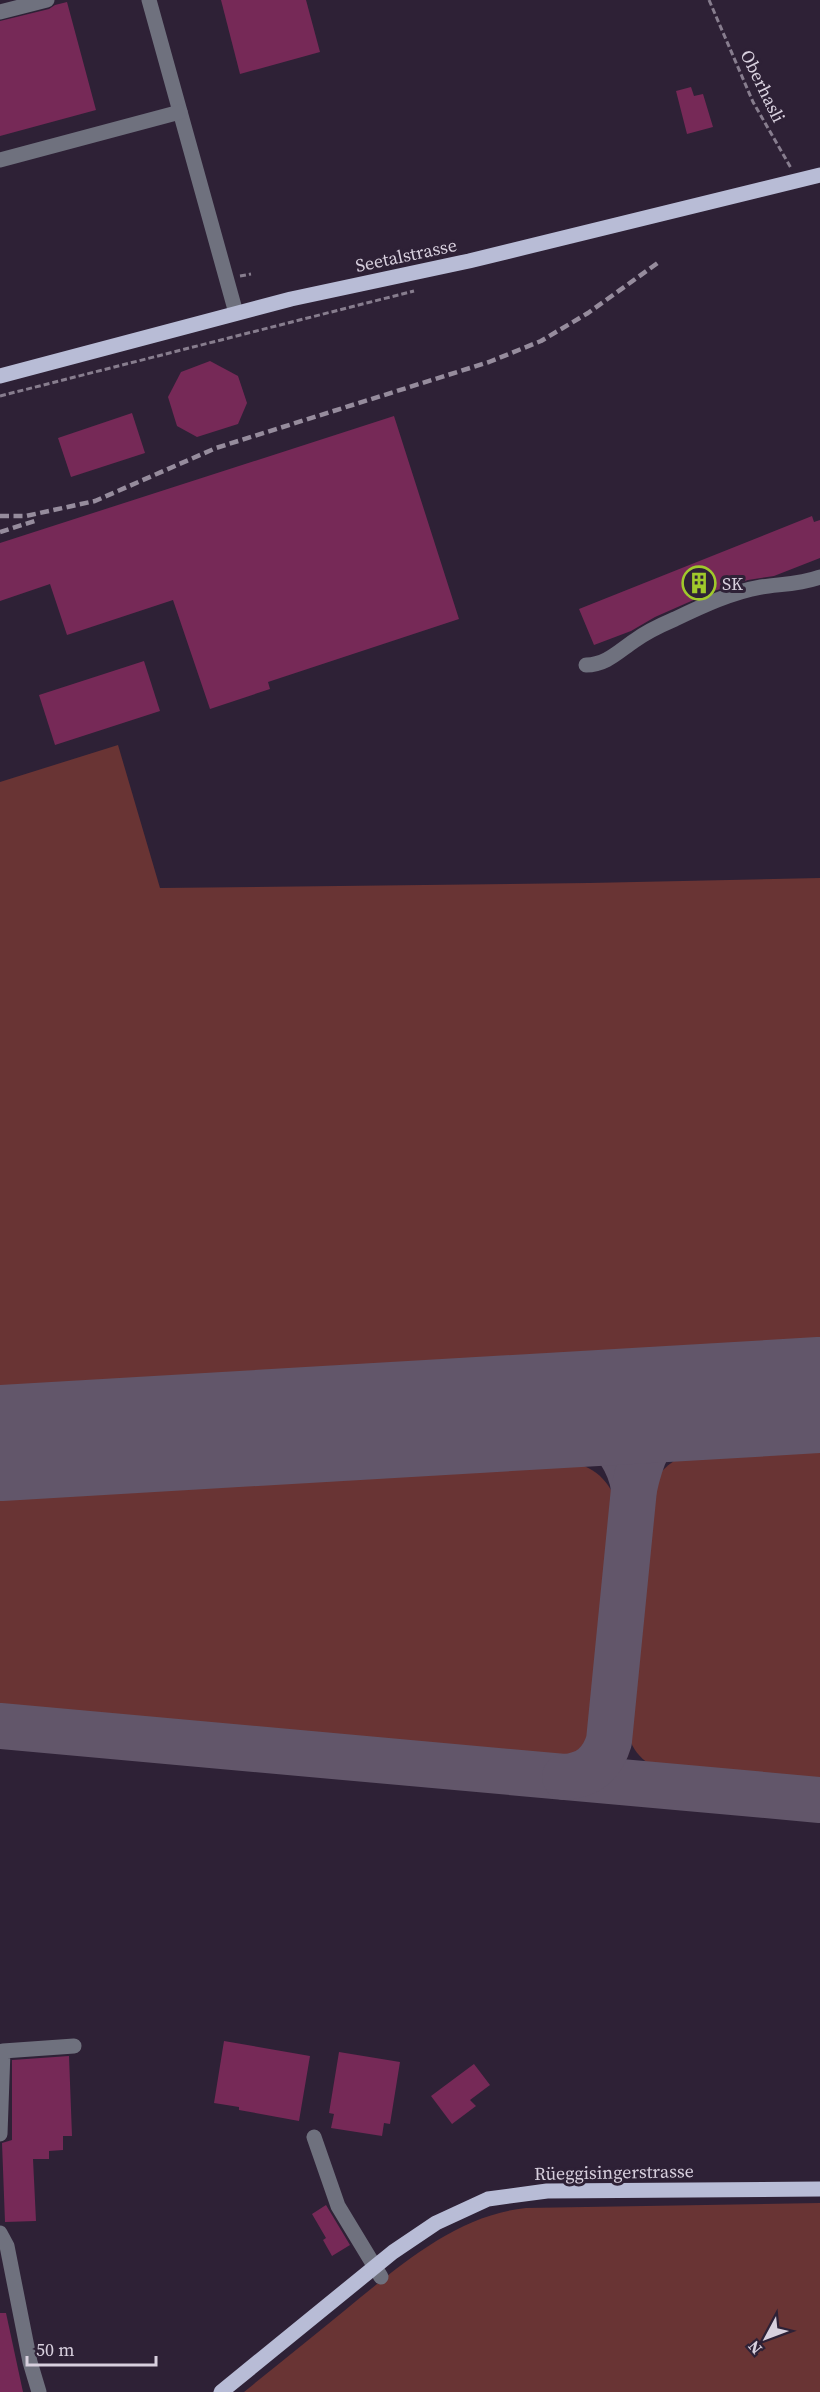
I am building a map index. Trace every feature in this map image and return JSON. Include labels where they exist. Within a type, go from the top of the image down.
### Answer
[{"type":"main road","name":"Seetalstrasse","points":[[0,376],[291,299],[470,261],[820,175]]},
{"type":"main road","name":"Rüeggisingerstrasse","points":[[221,2392],[377,2273],[436,2223],[488,2199],[547,2191],[820,2189]]},
{"type":"street","points":[[0,12],[47,0]]},
{"type":"street","points":[[149,0],[236,313]]},
{"type":"street","points":[[0,160],[180,112]]},
{"type":"street","points":[[586,665],[596,665],[614,656],[629,637],[737,593],[761,587],[807,582],[820,576]]},
{"type":"street","points":[[0,2134],[3,2051],[74,2046]]},
{"type":"street","points":[[314,2137],[338,2206],[377,2273]]},
{"type":"street","points":[[2,2242],[39,2392]]},
{"type":"path","name":"Oberhasli","points":[[709,0],[753,102],[798,180]]},
{"type":"path","points":[[0,396],[417,290]]},
{"type":"shaded area","points":[[118,745],[160,888],[820,878],[820,1343],[0,1391],[0,782]]},
{"type":"shaded area","points":[[820,1446],[820,1786],[666,1773],[649,1764],[637,1752],[629,1738],[626,1718],[649,1492],[663,1470],[686,1454]]},
{"type":"shaded area","points":[[570,1461],[588,1468],[603,1479],[613,1493],[618,1512],[597,1723],[589,1740],[577,1751],[562,1759],[545,1763],[0,1714],[0,1495]]},
{"type":"shaded area","points":[[820,2203],[820,2392],[244,2392],[406,2261],[451,2232],[475,2221],[526,2208]]},
{"type":"building","points":[[221,0],[306,0],[320,52],[240,74]]},
{"type":"building","points":[[67,2],[96,110],[0,136],[0,21],[49,9]]},
{"type":"building","points":[[691,87],[694,96],[703,94],[713,127],[687,134],[676,91]]},
{"type":"building","points":[[210,361],[238,376],[247,403],[238,424],[197,437],[177,426],[168,397],[181,372]]},
{"type":"building","points":[[132,413],[145,453],[71,477],[58,438]]},
{"type":"building","points":[[394,416],[459,619],[268,682],[270,689],[210,709],[173,600],[67,635],[50,584],[0,601],[0,543]]},
{"type":"building","name":"SK","points":[[812,516],[814,522],[820,520],[820,558],[774,576],[748,580],[714,591],[655,617],[631,631],[594,645],[579,609]]},
{"type":"building","points":[[144,661],[160,711],[55,745],[39,695]]},
{"type":"building","points":[[224,2041],[310,2056],[299,2121],[214,2103]]},
{"type":"building","points":[[339,2052],[400,2062],[390,2124],[384,2123],[382,2136],[331,2128],[334,2114],[329,2113]]},
{"type":"building","points":[[69,2056],[72,2136],[63,2136],[63,2150],[49,2151],[49,2159],[33,2159],[36,2221],[5,2222],[2,2143],[12,2140],[12,2060]]},
{"type":"building","points":[[474,2064],[490,2085],[470,2100],[476,2106],[452,2124],[431,2096]]},
{"type":"building","points":[[326,2205],[350,2245],[332,2256],[323,2240],[326,2238],[312,2214]]},
{"type":"building","points":[[0,2313],[6,2313],[23,2392],[0,2392]]},
{"type":"taxiway","points":[[565,1777],[581,1774],[593,1767],[602,1756],[609,1741],[634,1489],[648,1447],[657,1433],[681,1415],[740,1400]]},
{"type":"taxiway","points":[[555,1411],[587,1421],[607,1435],[625,1461],[634,1489]]},
{"type":"taxiway","points":[[0,1726],[820,1800]]},
{"type":"runway","points":[[0,1443],[820,1395]]},
{"type":"railway","points":[[0,516],[26,516],[95,501],[216,448],[489,362],[541,341],[588,313],[659,262]]},
{"type":"railway","points":[[0,532],[38,520]]},
{"type":"place","name":"SK","points":[[699,583]]}]
